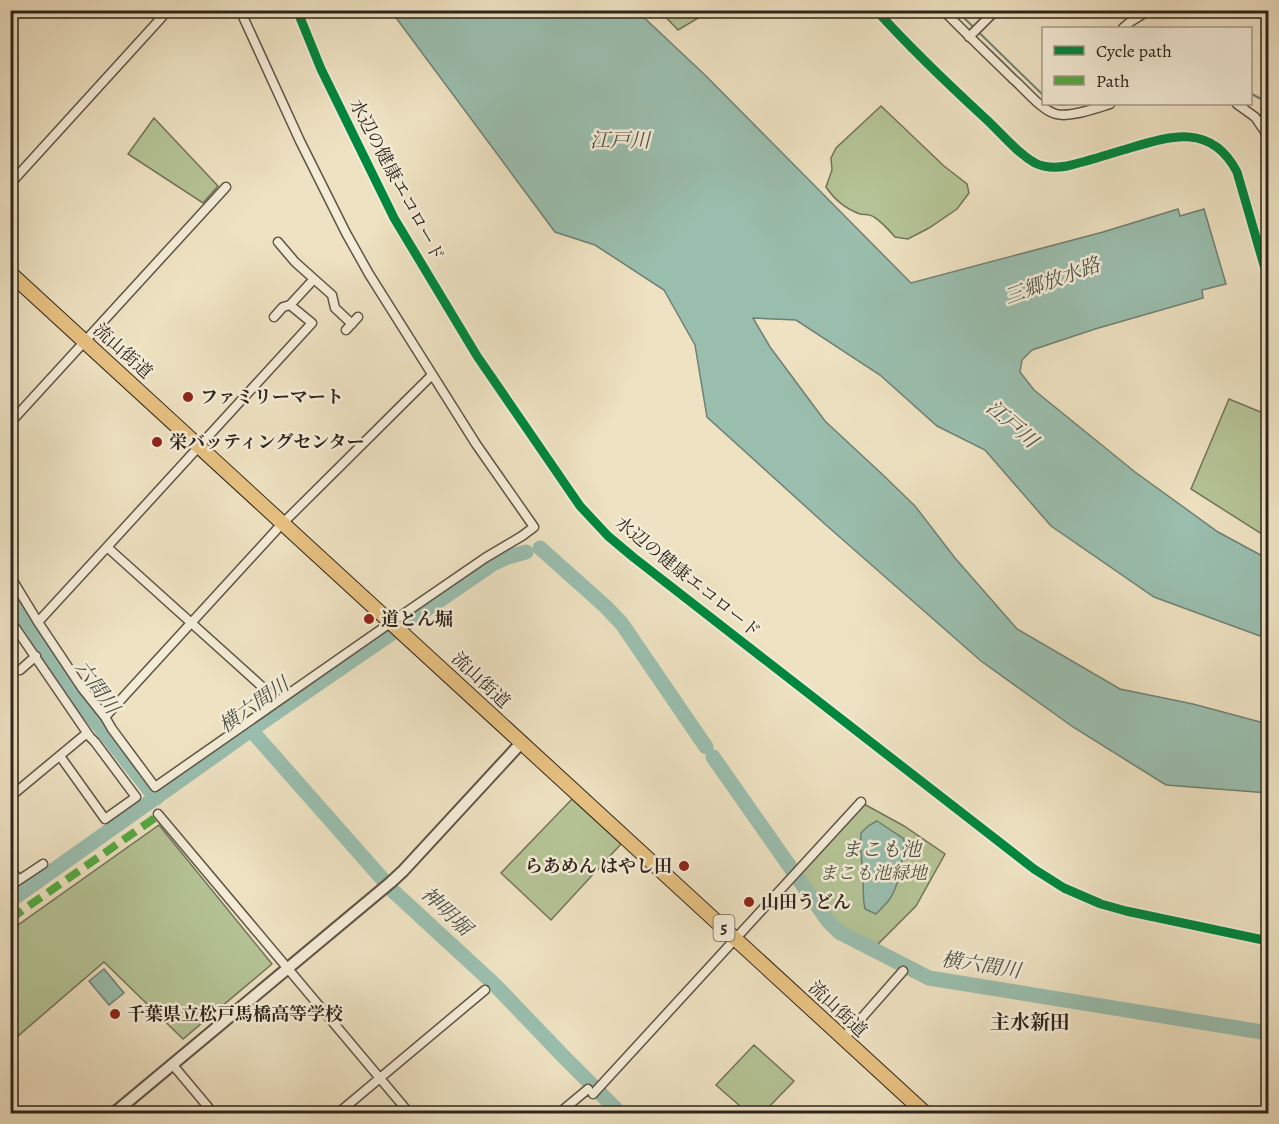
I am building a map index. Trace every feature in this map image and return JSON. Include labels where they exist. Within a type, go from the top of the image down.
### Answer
[{"type":"main road","name":"流山街道","points":[[10,273],[926,1113]]},
{"type":"street","points":[[10,184],[162,17],[156,10]]},
{"type":"street","points":[[10,576],[82,688],[155,787],[485,558],[534,527],[476,444],[369,274],[292,124],[240,10]]},
{"type":"street","points":[[943,10],[969,37],[1042,100]]},
{"type":"street","points":[[969,37],[996,10]]},
{"type":"street","points":[[1124,27],[1149,10]]},
{"type":"street","points":[[1050,107],[1054,114],[1064,115],[1107,105]]},
{"type":"street","points":[[1239,105],[1260,123],[1269,136]]},
{"type":"street","points":[[1260,123],[1269,113]]},
{"type":"street","points":[[10,423],[226,187]]},
{"type":"street","points":[[278,242],[295,262],[332,295],[335,308],[352,324]]},
{"type":"street","points":[[275,312],[290,304],[314,279]]},
{"type":"street","points":[[38,622],[312,323],[290,304]]},
{"type":"street","points":[[105,717],[284,523],[432,375]]},
{"type":"street","points":[[107,547],[278,701]]},
{"type":"street","points":[[10,620],[87,733],[136,797],[105,819],[60,756]]},
{"type":"street","points":[[20,670],[36,656]]},
{"type":"street","points":[[10,796],[87,733]]},
{"type":"street","points":[[113,1113],[387,886],[522,742]]},
{"type":"street","points":[[558,1113],[602,1085],[861,802]]},
{"type":"street","points":[[158,814],[410,1113]]},
{"type":"street","points":[[10,886],[42,864]]},
{"type":"street","points":[[10,869],[20,880]]},
{"type":"street","points":[[844,1038],[903,971]]},
{"type":"street","points":[[337,1113],[485,990]]},
{"type":"street","points":[[172,1064],[214,1113]]},
{"type":"green space","points":[[660,11],[710,11],[678,30]]},
{"type":"green space","points":[[881,106],[944,166],[967,184],[969,193],[957,209],[908,239],[895,237],[872,216],[860,214],[845,206],[826,187],[832,170],[831,158],[836,148]]},
{"type":"green space","points":[[154,118],[218,186],[203,203],[128,154]]},
{"type":"green space","points":[[1229,399],[1268,415],[1268,538],[1191,489]]},
{"type":"green space","points":[[572,799],[621,844],[551,920],[501,873]]},
{"type":"green space","name":"まこも池緑地","points":[[864,804],[904,826],[945,854],[916,906],[876,946],[848,935],[830,921],[799,875]]},
{"type":"green space","name":"千葉県立松戸馬橋高等学校","points":[[159,825],[272,964],[183,1039],[104,962],[11,1042],[11,930]]},
{"type":"green space","points":[[754,1045],[794,1081],[763,1113],[748,1113],[716,1085]]},
{"type":"water","name":"江戸川","points":[[391,11],[637,11],[705,75],[911,283],[1103,232],[1178,209],[1180,216],[1204,209],[1226,284],[1202,290],[1203,298],[1032,350],[1022,360],[1020,372],[1034,390],[1135,472],[1218,532],[1268,559],[1268,639],[1154,597],[1051,526],[985,450],[937,426],[880,375],[796,320],[753,318],[770,347],[825,421],[915,506],[955,558],[1017,629],[1120,689],[1193,704],[1268,724],[1268,793],[1166,785],[1073,727],[981,661],[826,525],[707,417],[695,345],[664,290],[595,245],[555,232]]},
{"type":"water","name":"まこも池","points":[[877,821],[904,839],[902,862],[896,887],[889,900],[876,914],[865,909],[861,833]]},
{"type":"water","points":[[104,969],[124,993],[109,1005],[89,981]]},
{"type":"waterway","points":[[956,10],[1042,94]]},
{"type":"waterway","points":[[1252,94],[1261,99]]},
{"type":"waterway","name":"横六間川","points":[[540,548],[622,624],[706,747]]},
{"type":"waterway","name":"横六間川","points":[[10,901],[251,730],[494,563],[526,552]]},
{"type":"waterway","name":"六間川","points":[[10,596],[78,699],[156,798]]},
{"type":"waterway","name":"神明堀","points":[[251,730],[393,891],[494,984],[621,1114]]},
{"type":"waterway","name":"横六間川","points":[[713,757],[828,921],[839,932],[929,978],[1268,1033]]},
{"type":"marked path","points":[[10,919],[159,815]]},
{"type":"cycle path","name":"水辺の健康エコロード","points":[[297,10],[321,69],[394,218],[477,356],[580,506],[608,536],[1034,869],[1064,888],[1101,904],[1126,911],[1268,941]]},
{"type":"cycle path","points":[[876,10],[1016,149],[1039,165],[1067,166],[1146,143],[1176,137],[1190,137],[1216,146],[1237,172],[1268,279]]},
{"type":"place","name":"ファミリーマート","points":[[188,397]]},
{"type":"place","name":"栄バッティングセンター","points":[[157,442]]},
{"type":"place","name":"道とん堀","points":[[369,619]]},
{"type":"place","name":"らあめん はやし田","points":[[684,866]]},
{"type":"place","name":"山田うどん","points":[[749,902]]},
{"type":"place","name":"千葉県立松戸馬橋高等学校","points":[[115,1014]]},
{"type":"district","name":"主水新田","points":[[1030,1022]]},
{"type":"water label","name":"三郷放水路","points":[[1052,281]]}]
